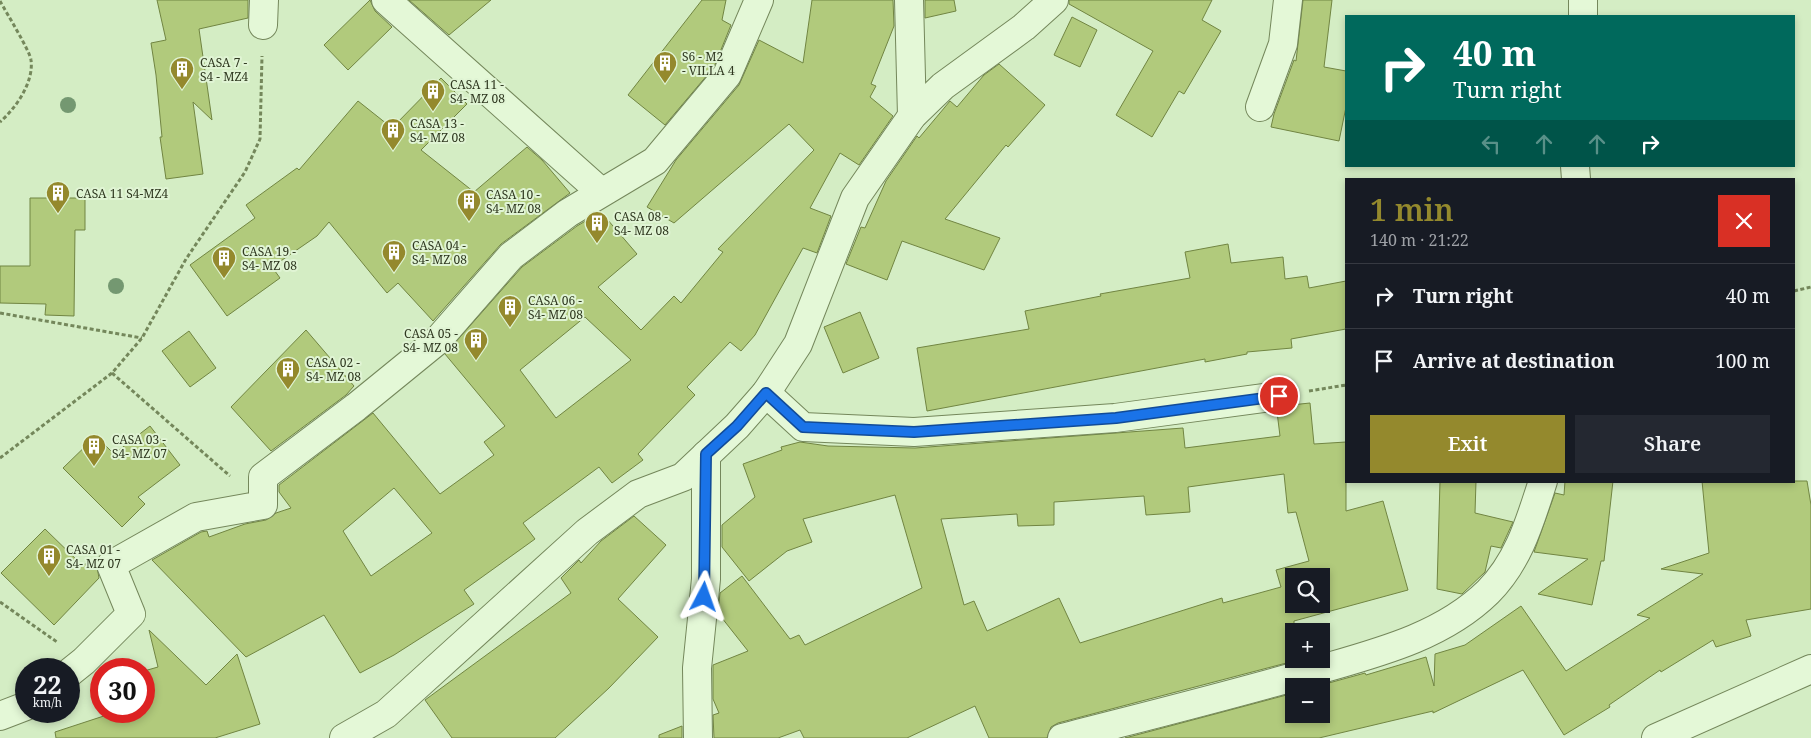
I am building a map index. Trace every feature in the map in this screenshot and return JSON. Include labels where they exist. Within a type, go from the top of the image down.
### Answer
[{"type":"street","points":[[386,0],[601,192]]},
{"type":"street","points":[[80,663],[131,614],[111,565],[196,517],[263,505],[264,477],[356,407],[437,341],[511,256],[601,192],[655,161],[727,75],[759,0]]},
{"type":"street","points":[[908,0],[912,116]]},
{"type":"street","points":[[344,738],[386,714],[587,532],[638,494],[683,477],[737,426],[766,393],[798,344],[855,198],[912,116],[943,86],[1024,27],[1054,0]]},
{"type":"street","points":[[1260,106],[1283,44],[1288,0]]},
{"type":"street","points":[[1583,0],[1583,15]]},
{"type":"street","points":[[766,393],[803,427],[914,432],[1116,418],[1279,396]]},
{"type":"street","points":[[698,738],[697,668],[706,579],[706,454]]},
{"type":"street","points":[[1062,738],[1270,684],[1402,645],[1459,616],[1489,591],[1521,547],[1542,483]]},
{"type":"street","points":[[1656,738],[1811,669]]},
{"type":"street","points":[[0,716],[15,710]]},
{"type":"path","points":[[0,1],[31,60],[26,90],[9,114],[0,122]]},
{"type":"path","points":[[0,458],[112,373],[142,338],[186,259],[245,172],[260,138],[264,13]]},
{"type":"path","points":[[1795,291],[1811,287]]},
{"type":"path","points":[[0,312],[142,338]]},
{"type":"path","points":[[112,373],[263,505]]},
{"type":"path","points":[[0,602],[65,658]]},
{"type":"building","points":[[157,0],[248,0],[248,18],[199,29],[212,120],[193,102],[203,174],[166,179],[151,43],[166,40]]},
{"type":"building","points":[[370,0],[375,11],[392,27],[348,70],[324,45]]},
{"type":"building","points":[[409,0],[491,0],[449,35]]},
{"type":"building","points":[[702,0],[726,0],[722,20],[731,25],[714,67],[665,125],[628,95]]},
{"type":"building","points":[[812,0],[893,0],[894,26],[871,84],[876,86],[870,97],[893,116],[859,165],[840,153],[810,208],[831,216],[817,253],[803,248],[755,335],[741,351],[730,342],[687,387],[695,395],[638,454],[643,460],[612,483],[599,467],[523,523],[535,539],[464,590],[474,604],[394,655],[360,673],[324,615],[246,657],[152,560],[201,532],[207,531],[209,537],[245,524],[266,520],[276,513],[291,508],[279,492],[279,485],[373,413],[440,494],[494,455],[484,442],[505,426],[445,354],[522,267],[577,226],[601,212],[637,254],[598,287],[641,330],[674,296],[681,303],[723,252],[718,249],[814,150],[789,124],[674,223],[647,207],[676,160],[739,85],[759,40],[803,63]],"holes":[[[585,317],[631,360],[556,418],[520,370]],[[394,488],[432,533],[371,576],[343,531]]]},
{"type":"building","points":[[925,0],[954,0],[956,11],[925,18]]},
{"type":"building","points":[[1069,0],[1212,0],[1202,20],[1221,31],[1184,94],[1179,91],[1152,137],[1116,115],[1153,51],[1069,4]]},
{"type":"building","points":[[1303,0],[1332,0],[1324,67],[1345,71],[1345,112],[1339,141],[1271,127],[1294,60],[1296,61]]},
{"type":"building","points":[[1072,17],[1097,30],[1080,67],[1054,55]]},
{"type":"building","points":[[999,64],[1045,105],[1008,147],[1006,145],[945,219],[1000,238],[984,270],[902,241],[887,280],[846,264],[861,227],[865,228],[886,181],[917,136],[919,138],[950,101],[957,107],[984,75]]},
{"type":"building","points":[[441,78],[467,104],[421,150],[474,192],[527,147],[542,160],[570,193],[501,244],[433,321],[398,283],[387,293],[329,222],[317,236],[272,267],[280,278],[227,316],[190,265],[255,218],[246,205],[297,168],[299,170],[358,101],[392,128]]},
{"type":"building","points":[[30,198],[85,198],[85,230],[75,230],[74,316],[45,315],[46,304],[0,303],[0,266],[30,266]]},
{"type":"building","points":[[1228,244],[1231,263],[1283,257],[1285,279],[1307,276],[1309,288],[1345,281],[1345,329],[1291,339],[1292,348],[1247,352],[1247,354],[1205,362],[1205,359],[927,411],[917,348],[1029,329],[1025,311],[1101,296],[1100,294],[1190,278],[1185,252]]},
{"type":"building","points":[[860,312],[879,358],[843,373],[824,327]]},
{"type":"building","points":[[306,330],[354,386],[346,395],[271,451],[231,407]]},
{"type":"building","points":[[189,331],[216,368],[190,387],[162,351]]},
{"type":"building","points":[[1310,403],[1314,444],[1345,442],[1346,511],[1383,501],[1408,590],[1330,611],[1330,568],[1285,568],[1285,613],[1323,613],[1294,621],[1294,623],[1285,623],[1285,663],[1058,723],[1051,727],[1047,738],[989,738],[975,706],[907,738],[804,738],[800,730],[778,738],[714,738],[713,715],[719,713],[713,699],[713,665],[748,651],[718,613],[720,593],[742,576],[790,639],[799,635],[805,645],[922,588],[895,495],[803,519],[812,542],[787,551],[749,581],[722,547],[722,525],[755,497],[743,464],[782,450],[781,447],[800,442],[828,446],[915,448],[1183,428],[1185,448],[1280,436],[1277,412],[1288,409],[1291,405]],"holes":[[[1284,474],[1288,513],[1296,512],[1309,561],[1276,570],[1281,587],[1223,603],[1222,598],[1080,643],[1059,598],[987,631],[974,601],[964,605],[941,519],[1017,514],[1018,526],[1054,525],[1054,502],[1144,496],[1146,515],[1190,512],[1188,487]]]},
{"type":"building","points":[[150,426],[180,465],[138,497],[145,504],[122,527],[63,468],[96,436],[114,454]]},
{"type":"building","points":[[1795,481],[1807,481],[1811,505],[1811,609],[1746,620],[1751,636],[1716,647],[1713,640],[1661,672],[1660,670],[1609,705],[1610,707],[1564,735],[1523,670],[1433,713],[1433,711],[1319,738],[1125,738],[1285,695],[1285,723],[1330,723],[1330,683],[1365,673],[1366,675],[1426,657],[1434,686],[1435,654],[1465,645],[1521,606],[1566,671],[1650,618],[1637,615],[1703,574],[1661,569],[1709,553],[1702,483],[1795,483]]},
{"type":"building","points":[[1440,483],[1476,483],[1475,513],[1513,522],[1501,548],[1491,546],[1485,572],[1462,594],[1437,589]]},
{"type":"building","points":[[1565,483],[1613,483],[1604,561],[1601,561],[1592,605],[1538,594],[1588,559],[1534,552],[1555,493],[1564,495]]},
{"type":"building","points":[[634,516],[666,545],[618,599],[658,637],[609,688],[555,738],[452,738],[425,700],[571,593],[561,578],[579,560],[581,563],[601,541]]},
{"type":"building","name":"CASA 01 - S4- MZ 07","points":[[45,529],[82,565],[96,561],[99,578],[54,625],[1,573]]},
{"type":"building","points":[[149,630],[206,685],[237,654],[260,724],[215,738],[56,738],[55,732],[90,721],[90,723],[155,723],[155,668],[158,667]]},
{"type":"building","points":[[682,726],[682,738],[659,738],[659,735]]},
{"type":"place","name":"S6 - M2 - VILLA 4","points":[[665,84]]},
{"type":"place","name":"CASA 7 - S4 - MZ4","points":[[182,90]]},
{"type":"place","name":"CASA 11 - S4- MZ 08","points":[[433,112]]},
{"type":"place","name":"CASA 13 - S4- MZ 08","points":[[393,151]]},
{"type":"place","name":"CASA 11 S4-MZ4","points":[[58,214]]},
{"type":"place","name":"CASA 10 - S4- MZ 08","points":[[469,222]]},
{"type":"place","name":"CASA 08 - S4- MZ 08","points":[[597,244]]},
{"type":"place","name":"CASA 04 - S4- MZ 08","points":[[394,273]]},
{"type":"place","name":"CASA 19 - S4- MZ 08","points":[[224,279]]},
{"type":"place","name":"CASA 06 - S4- MZ 08","points":[[510,328]]},
{"type":"place","name":"CASA 05 - S4- MZ 08","points":[[476,361]]},
{"type":"place","name":"CASA 02 - S4- MZ 08","points":[[288,390]]},
{"type":"place","name":"CASA 03 - S4- MZ 07","points":[[94,467]]},
{"type":"place","name":"CASA 01 - S4- MZ 07","points":[[49,577]]},
{"type":"route","points":[[704,597],[706,579],[706,454],[737,426],[766,393],[803,427],[914,432],[1116,418],[1279,396]]}]
